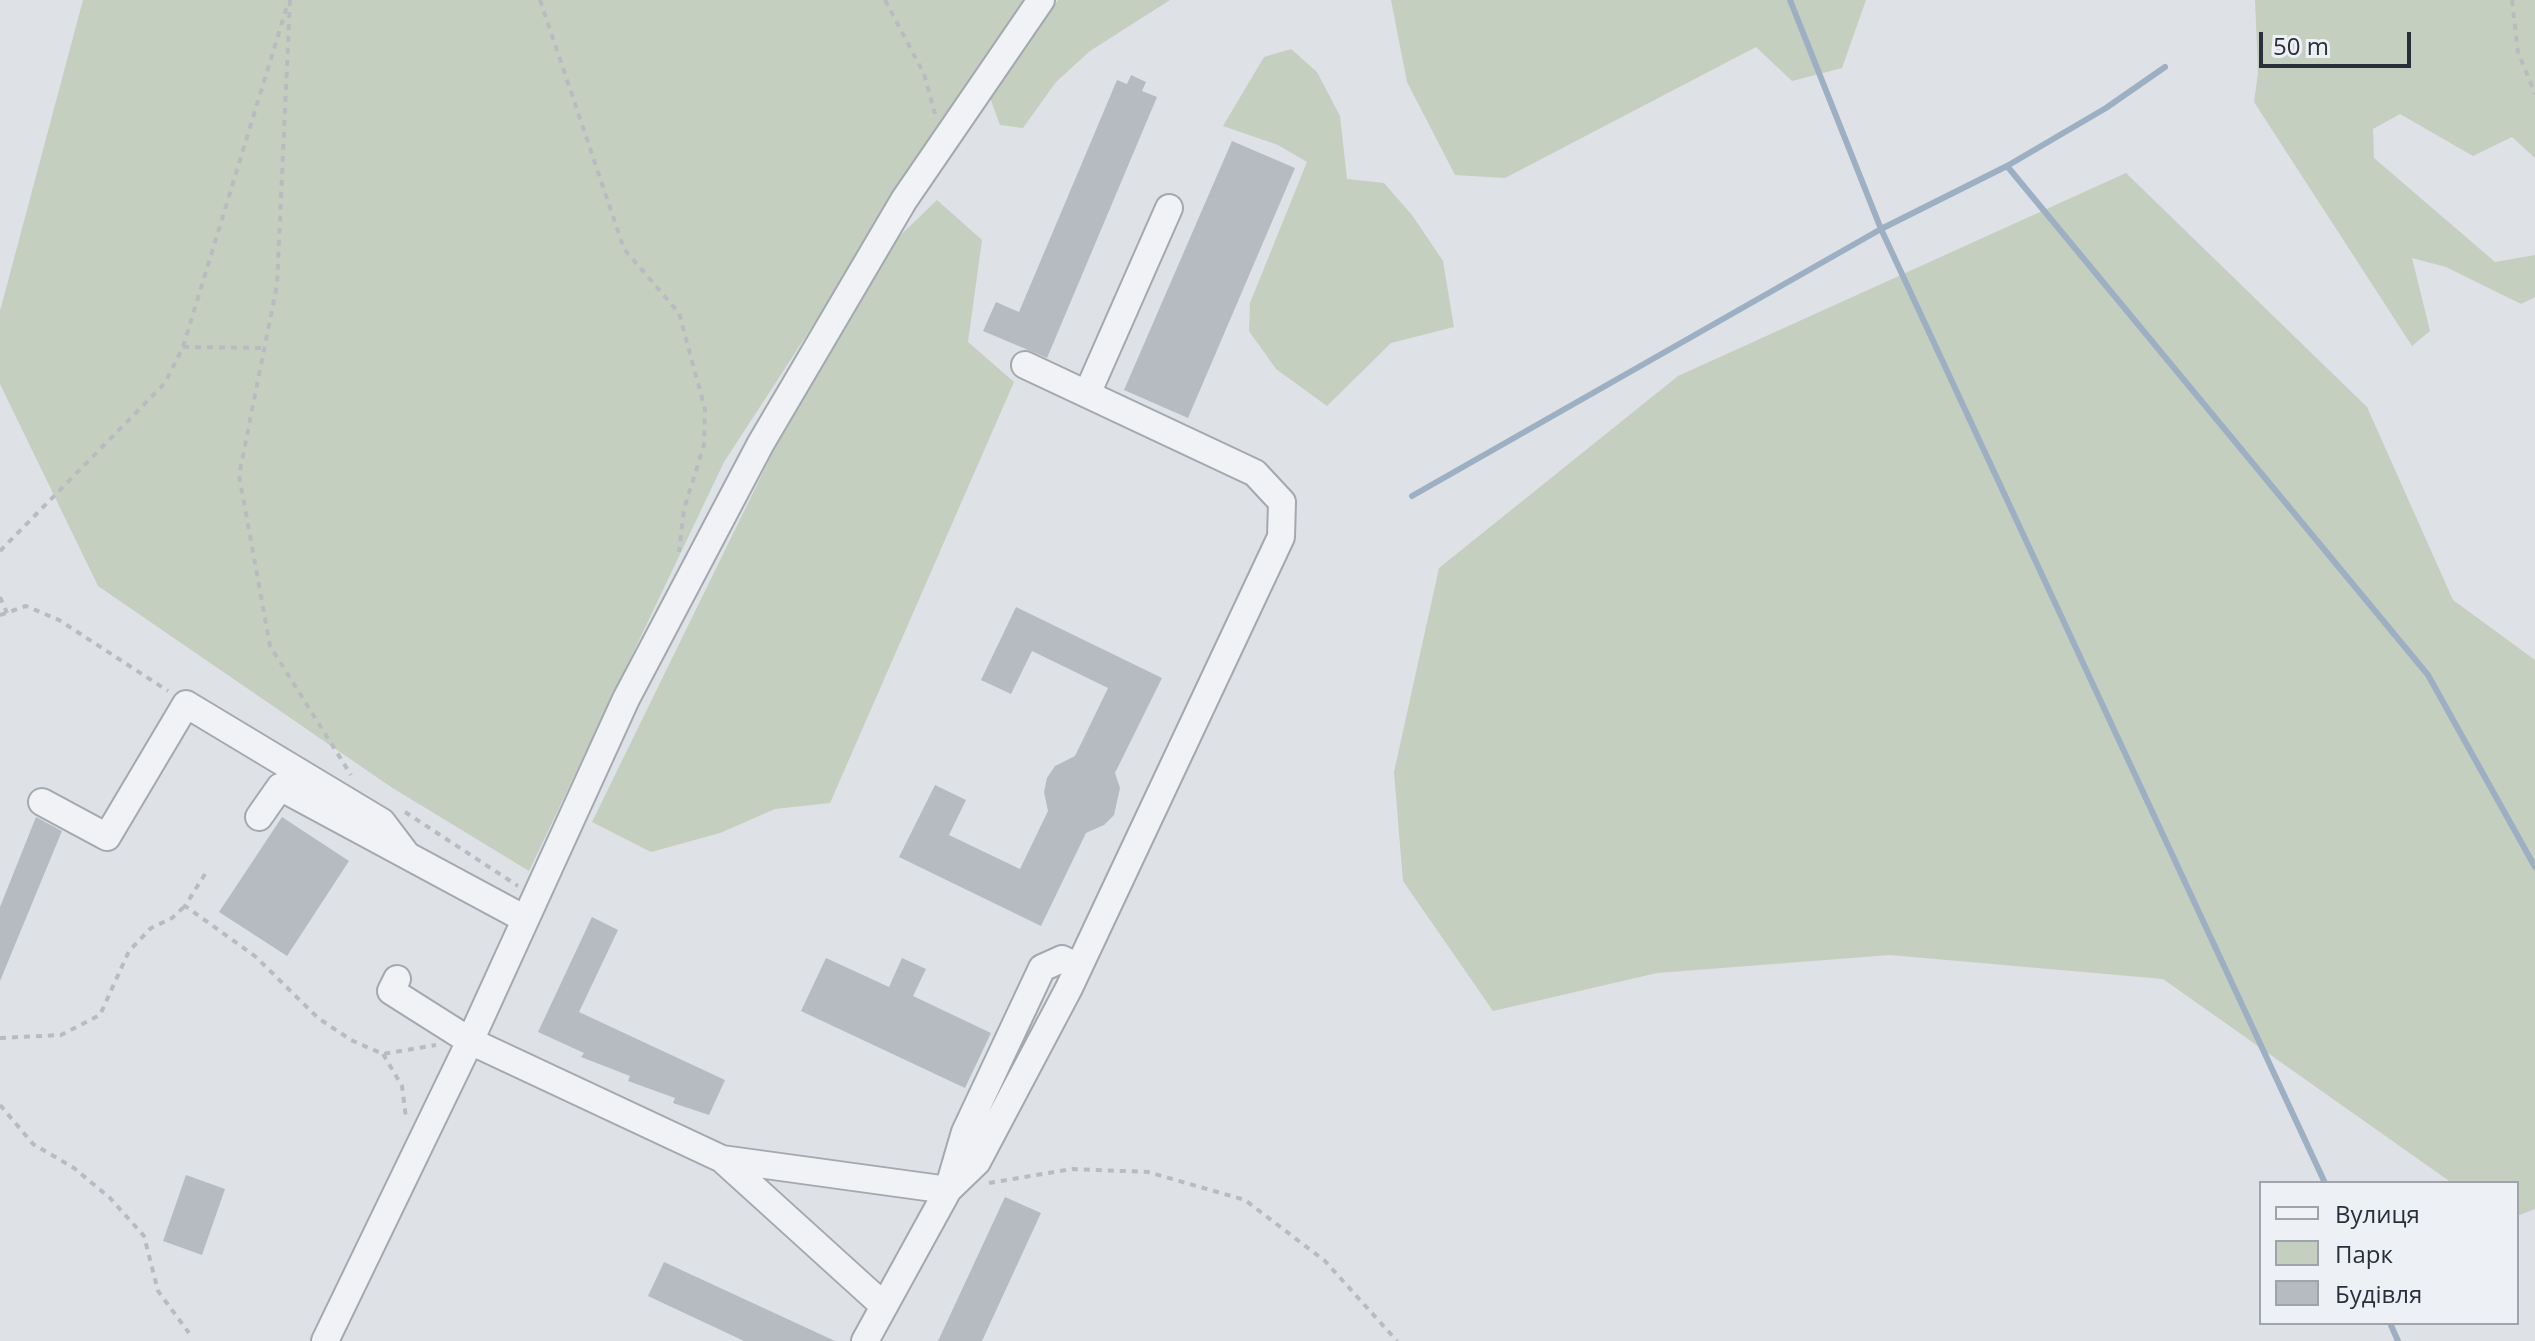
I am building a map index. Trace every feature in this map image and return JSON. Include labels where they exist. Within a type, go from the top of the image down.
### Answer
[{"type":"street","points":[[325,1341],[470,1041],[626,699],[761,443],[904,200],[1041,0]]},
{"type":"street","points":[[1087,394],[1169,208]]},
{"type":"street","points":[[865,1341],[948,1190],[965,1132],[1042,968],[1062,959],[1079,967],[1281,537],[1282,502],[1255,473],[1025,365]]},
{"type":"street","points":[[42,802],[107,837],[186,704],[382,822],[407,855]]},
{"type":"street","points":[[259,817],[280,787],[407,855],[530,908]]},
{"type":"street","points":[[397,979],[391,991],[470,1041],[722,1159],[884,1306]]},
{"type":"street","points":[[722,1159],[948,1190]]},
{"type":"path","points":[[0,551],[165,383],[183,347],[289,0]]},
{"type":"path","points":[[289,0],[277,285],[239,475],[270,646],[347,772],[360,781]]},
{"type":"path","points":[[540,0],[624,249],[679,313],[705,409],[704,445],[684,509],[677,549],[691,576]]},
{"type":"path","points":[[885,0],[924,74],[943,142]]},
{"type":"path","points":[[2512,0],[2518,52],[2535,94]]},
{"type":"path","points":[[183,347],[265,348]]},
{"type":"path","points":[[0,597],[7,613]]},
{"type":"path","points":[[0,615],[26,606],[59,620],[186,704]]},
{"type":"path","points":[[399,808],[530,908]]},
{"type":"path","points":[[0,1038],[61,1035],[100,1015],[129,951],[151,928],[172,918],[185,906],[205,874]]},
{"type":"path","points":[[185,906],[256,957],[318,1018],[351,1040],[383,1054],[470,1041]]},
{"type":"path","points":[[383,1054],[402,1086],[414,1158]]},
{"type":"path","points":[[0,1105],[33,1144],[74,1168],[110,1198],[144,1236],[158,1291],[189,1333]]},
{"type":"path","points":[[948,1190],[1072,1169],[1148,1172],[1245,1200],[1325,1261],[1397,1341]]},
{"type":"green space","points":[[83,0],[1025,0],[724,462],[529,871],[391,787],[98,586],[0,384],[0,311]]},
{"type":"green space","points":[[1058,0],[1170,0],[1090,51],[1056,82],[1023,128],[1000,125],[988,92]]},
{"type":"green space","points":[[1391,0],[1866,0],[1842,68],[1792,81],[1756,47],[1505,178],[1455,175],[1407,82]]},
{"type":"green space","points":[[2255,0],[2535,0],[2535,158],[2512,137],[2473,156],[2400,114],[2373,129],[2374,158],[2495,262],[2535,255],[2535,297],[2521,304],[2446,267],[2412,258],[2430,331],[2412,346],[2254,102],[2258,73]]},
{"type":"green space","points":[[1291,49],[1317,72],[1340,116],[1347,179],[1384,183],[1412,215],[1443,261],[1454,327],[1391,343],[1327,406],[1276,369],[1249,331],[1250,303],[1307,162],[1278,145],[1223,126],[1264,57]]},
{"type":"green space","points":[[2126,173],[2367,407],[2453,600],[2535,660],[2535,1209],[2519,1215],[2519,1181],[2449,1181],[2163,979],[1890,955],[1657,973],[1493,1011],[1403,881],[1394,772],[1439,568],[1678,376]]},
{"type":"green space","points":[[937,200],[982,240],[968,342],[1014,382],[830,803],[775,809],[720,833],[651,852],[592,822],[818,360],[881,254]]},
{"type":"building","points":[[1131,75],[1146,82],[1142,91],[1157,97],[1047,358],[983,331],[996,302],[1019,312],[1117,80],[1127,84]]},
{"type":"building","points":[[1232,141],[1295,168],[1188,418],[1124,390]]},
{"type":"building","points":[[1016,607],[1162,678],[1115,773],[1120,788],[1114,815],[1104,825],[1086,833],[1041,926],[899,857],[935,785],[966,800],[949,835],[1020,869],[1048,811],[1044,792],[1047,778],[1055,766],[1075,756],[1108,688],[1032,651],[1011,694],[981,680]]},
{"type":"building","points":[[36,817],[62,831],[0,981],[0,907]]},
{"type":"building","points":[[282,817],[349,861],[287,956],[219,912]]},
{"type":"building","points":[[592,917],[618,930],[579,1012],[725,1080],[709,1115],[673,1103],[675,1098],[628,1081],[630,1076],[581,1057],[584,1053],[538,1032]]},
{"type":"building","points":[[826,958],[889,987],[902,958],[926,969],[913,996],[991,1033],[965,1088],[801,1011]]},
{"type":"building","points":[[186,1175],[225,1189],[202,1255],[163,1241]]},
{"type":"building","points":[[1005,1197],[1041,1213],[982,1341],[938,1341]]},
{"type":"building","points":[[664,1262],[835,1341],[744,1341],[648,1296]]},
{"type":"waterway","points":[[1790,0],[1881,229],[2324,1181]]},
{"type":"waterway","points":[[1412,496],[1881,229],[2007,166],[2106,108],[2165,67]]},
{"type":"waterway","points":[[2007,166],[2428,675],[2535,867]]},
{"type":"waterway","points":[[2391,1325],[2398,1341]]}]
